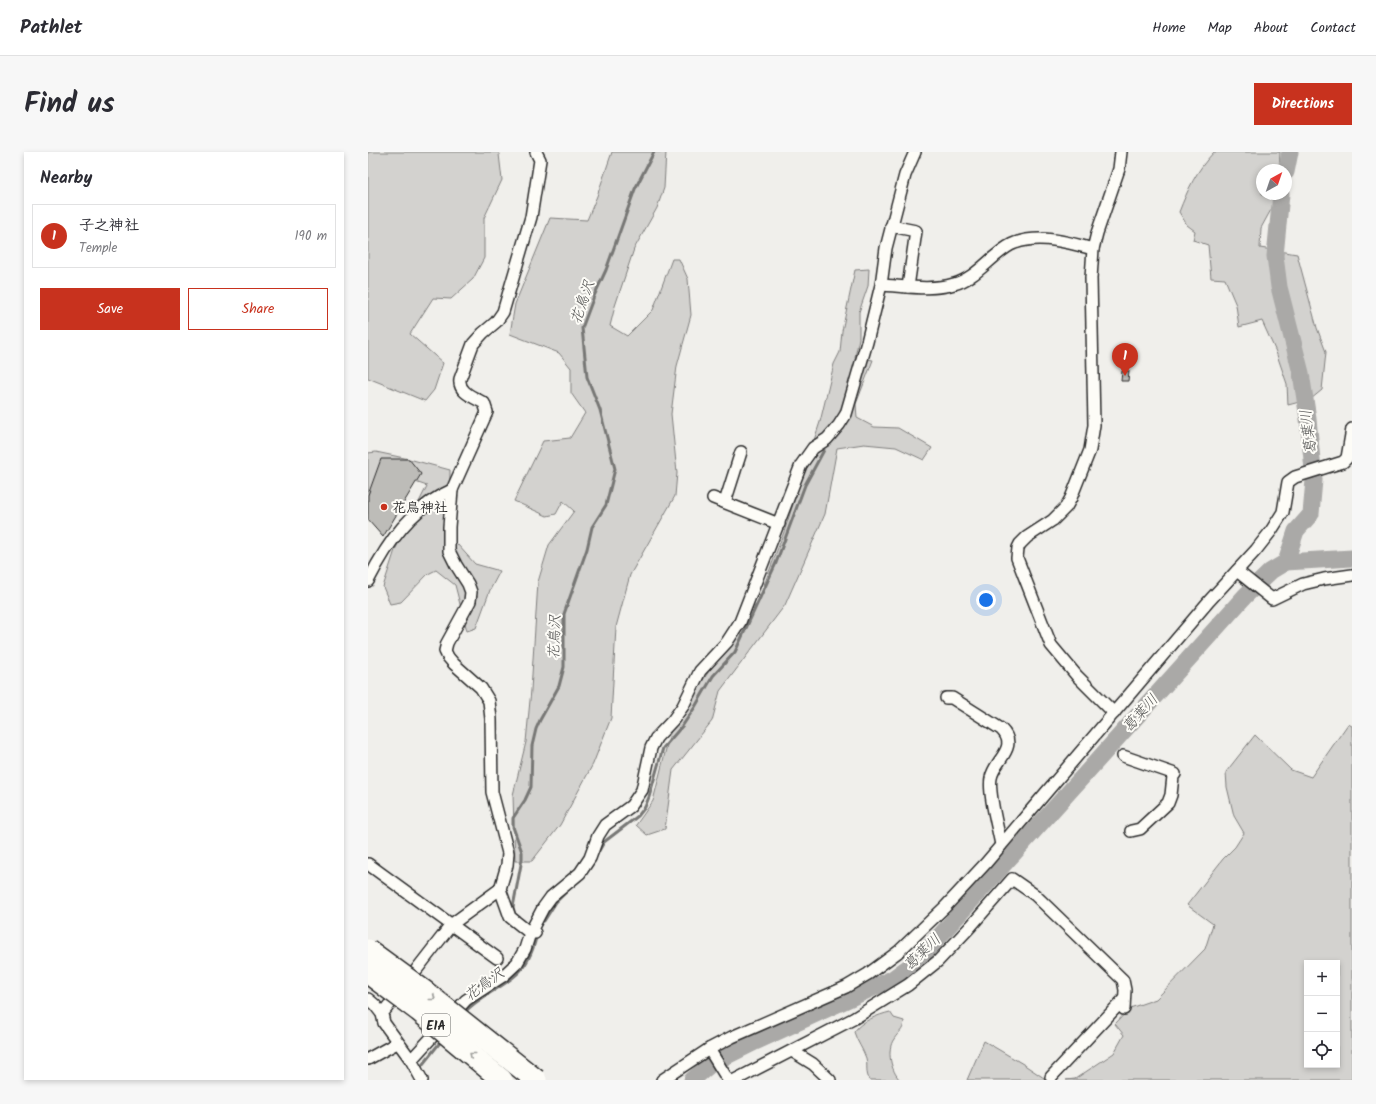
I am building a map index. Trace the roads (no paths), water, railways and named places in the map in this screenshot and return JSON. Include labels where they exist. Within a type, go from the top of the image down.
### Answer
[{"type":"highway","name":"E1A","points":[[368,950],[424,991],[536,1080]]},
{"type":"highway","name":"E1A","points":[[368,973],[419,1012],[502,1080]]},
{"type":"street","points":[[533,933],[510,917],[500,889],[507,865],[508,853],[492,792],[491,718],[489,701],[481,688],[454,664],[445,651],[447,643],[470,601],[471,592],[449,551],[448,527],[452,490],[487,412],[484,403],[462,390],[459,385],[460,379],[473,344],[483,332],[496,322],[503,312],[531,217],[540,160],[536,152]]},
{"type":"street","points":[[412,1063],[466,1000],[504,976],[517,963],[533,933],[543,908],[551,897],[580,873],[590,858],[598,836],[605,825],[631,806],[642,790],[651,748],[656,738],[673,720],[683,706],[700,671],[727,642],[740,622],[801,465],[813,448],[827,438],[840,425],[846,414],[867,342],[880,285],[886,248],[905,175],[915,152]]},
{"type":"street","points":[[1114,713],[1078,676],[1051,645],[1017,558],[1018,548],[1026,537],[1054,520],[1066,507],[1090,450],[1094,425],[1091,278],[1093,249],[1119,169],[1121,152]]},
{"type":"street","points":[[892,226],[916,231],[908,286]]},
{"type":"street","points":[[880,285],[934,288],[954,284],[970,277],[1014,243],[1027,240],[1062,240],[1093,249]]},
{"type":"street","points":[[662,1080],[732,1037],[846,987],[868,974],[898,952],[944,907],[1001,845],[1209,602],[1239,573],[1283,512],[1288,482],[1294,477],[1343,462],[1347,458],[1352,429]]},
{"type":"street","points":[[725,502],[741,452]]},
{"type":"street","points":[[368,581],[378,561],[396,534],[410,519],[440,495],[452,490]]},
{"type":"street","points":[[713,498],[778,524]]},
{"type":"street","points":[[1239,573],[1272,599],[1303,584],[1352,575]]},
{"type":"street","points":[[946,698],[952,698],[1001,729],[1006,734],[1008,742],[1006,751],[991,776],[991,788],[1001,845]]},
{"type":"street","points":[[1123,756],[1175,774],[1173,776],[1171,795],[1168,803],[1140,830],[1131,832]]},
{"type":"street","points":[[368,864],[497,958]]},
{"type":"street","points":[[735,1080],[853,1019],[908,985],[938,961],[1012,879],[1036,896],[1123,980],[1124,1004],[1051,1077]]},
{"type":"street","points":[[382,1014],[452,924],[500,889]]},
{"type":"street","points":[[368,999],[375,1004],[382,1014],[384,1023],[412,1063],[421,1079]]},
{"type":"street","points":[[368,1059],[397,1042]]},
{"type":"street","points":[[710,1051],[728,1080]]},
{"type":"street","points":[[792,1051],[813,1064],[830,1080]]},
{"type":"waterway","name":"花鳥沢","points":[[515,915],[513,907],[522,852],[513,827],[513,818],[525,800],[531,787],[532,746],[536,729],[559,686],[564,667],[564,614],[587,549],[592,527],[606,505],[615,469],[600,410],[587,377],[582,328],[606,270],[635,189],[654,152]]},
{"type":"waterway","name":"葛葉川","points":[[1288,164],[1290,152]]},
{"type":"waterway","name":"葛葉川","points":[[692,1080],[711,1064],[755,1042],[892,979],[918,960],[1245,596],[1271,571],[1286,562],[1296,531],[1311,514],[1314,480],[1308,419],[1301,373],[1279,287],[1275,256],[1280,200]]},
{"type":"waterway","points":[[596,856],[604,842],[638,816],[645,807],[663,748],[683,725],[713,676],[735,652],[776,563],[805,485],[824,450]]},
{"type":"waterway","points":[[1286,562],[1352,558]]},
{"type":"waterway","points":[[544,921],[556,902],[570,888]]},
{"type":"waterway","name":"花鳥沢","points":[[464,1013],[476,1002],[504,984],[521,970],[527,962],[533,947],[536,938],[534,935]]},
{"type":"waterway","name":"花鳥沢","points":[[419,1069],[442,1040]]},
{"type":"place","name":"子之神社","points":[[1125,376]]},
{"type":"place","name":"花鳥神社","points":[[384,507]]}]
